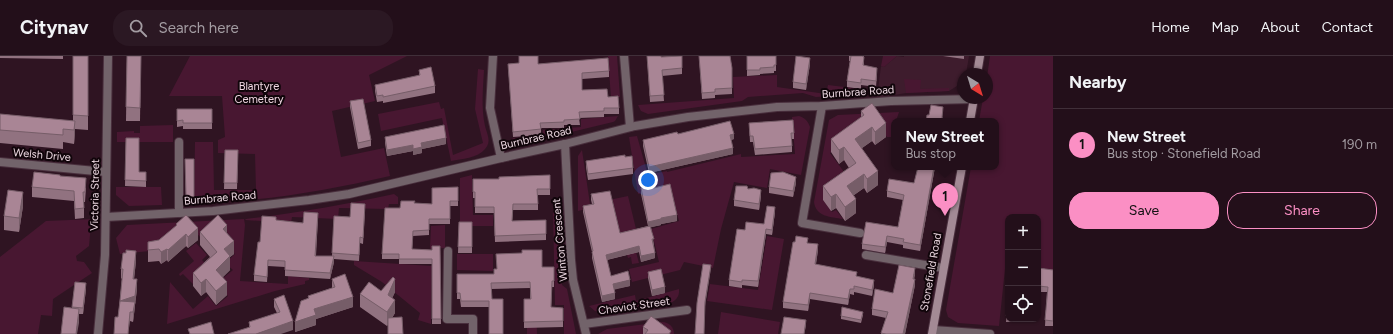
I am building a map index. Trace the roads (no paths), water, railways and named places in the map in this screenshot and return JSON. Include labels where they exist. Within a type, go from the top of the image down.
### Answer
[{"type":"street","name":"Victoria Street","points":[[98,334],[105,255],[108,56]]},
{"type":"street","points":[[493,56],[490,108],[501,158]]},
{"type":"street","points":[[624,56],[630,127]]},
{"type":"street","points":[[978,68],[980,56]]},
{"type":"street","name":"Burnbrae Road","points":[[106,217],[214,211],[309,200],[356,192],[566,144],[630,127],[746,110],[891,101],[957,99]]},
{"type":"street","points":[[971,118],[973,104]]},
{"type":"street","points":[[822,106],[802,223],[860,233]]},
{"type":"street","points":[[179,142],[179,213]]},
{"type":"street","name":"Winton Crescent","points":[[566,144],[573,280],[586,334]]},
{"type":"street","name":"Welsh Drive","points":[[0,162],[106,172]]},
{"type":"street","name":"Stonefield Road","points":[[932,332],[961,170]]},
{"type":"street","points":[[448,251],[447,319],[473,319],[473,334]]},
{"type":"street","points":[[866,255],[943,268]]},
{"type":"street","name":"Cheviot Street","points":[[584,324],[687,310]]},
{"type":"street","points":[[932,332],[990,334]]},
{"type":"place","name":"New Street","points":[[945,216]]},
{"type":"park label","name":"Blantyre Cemetery","points":[[259,92]]}]
